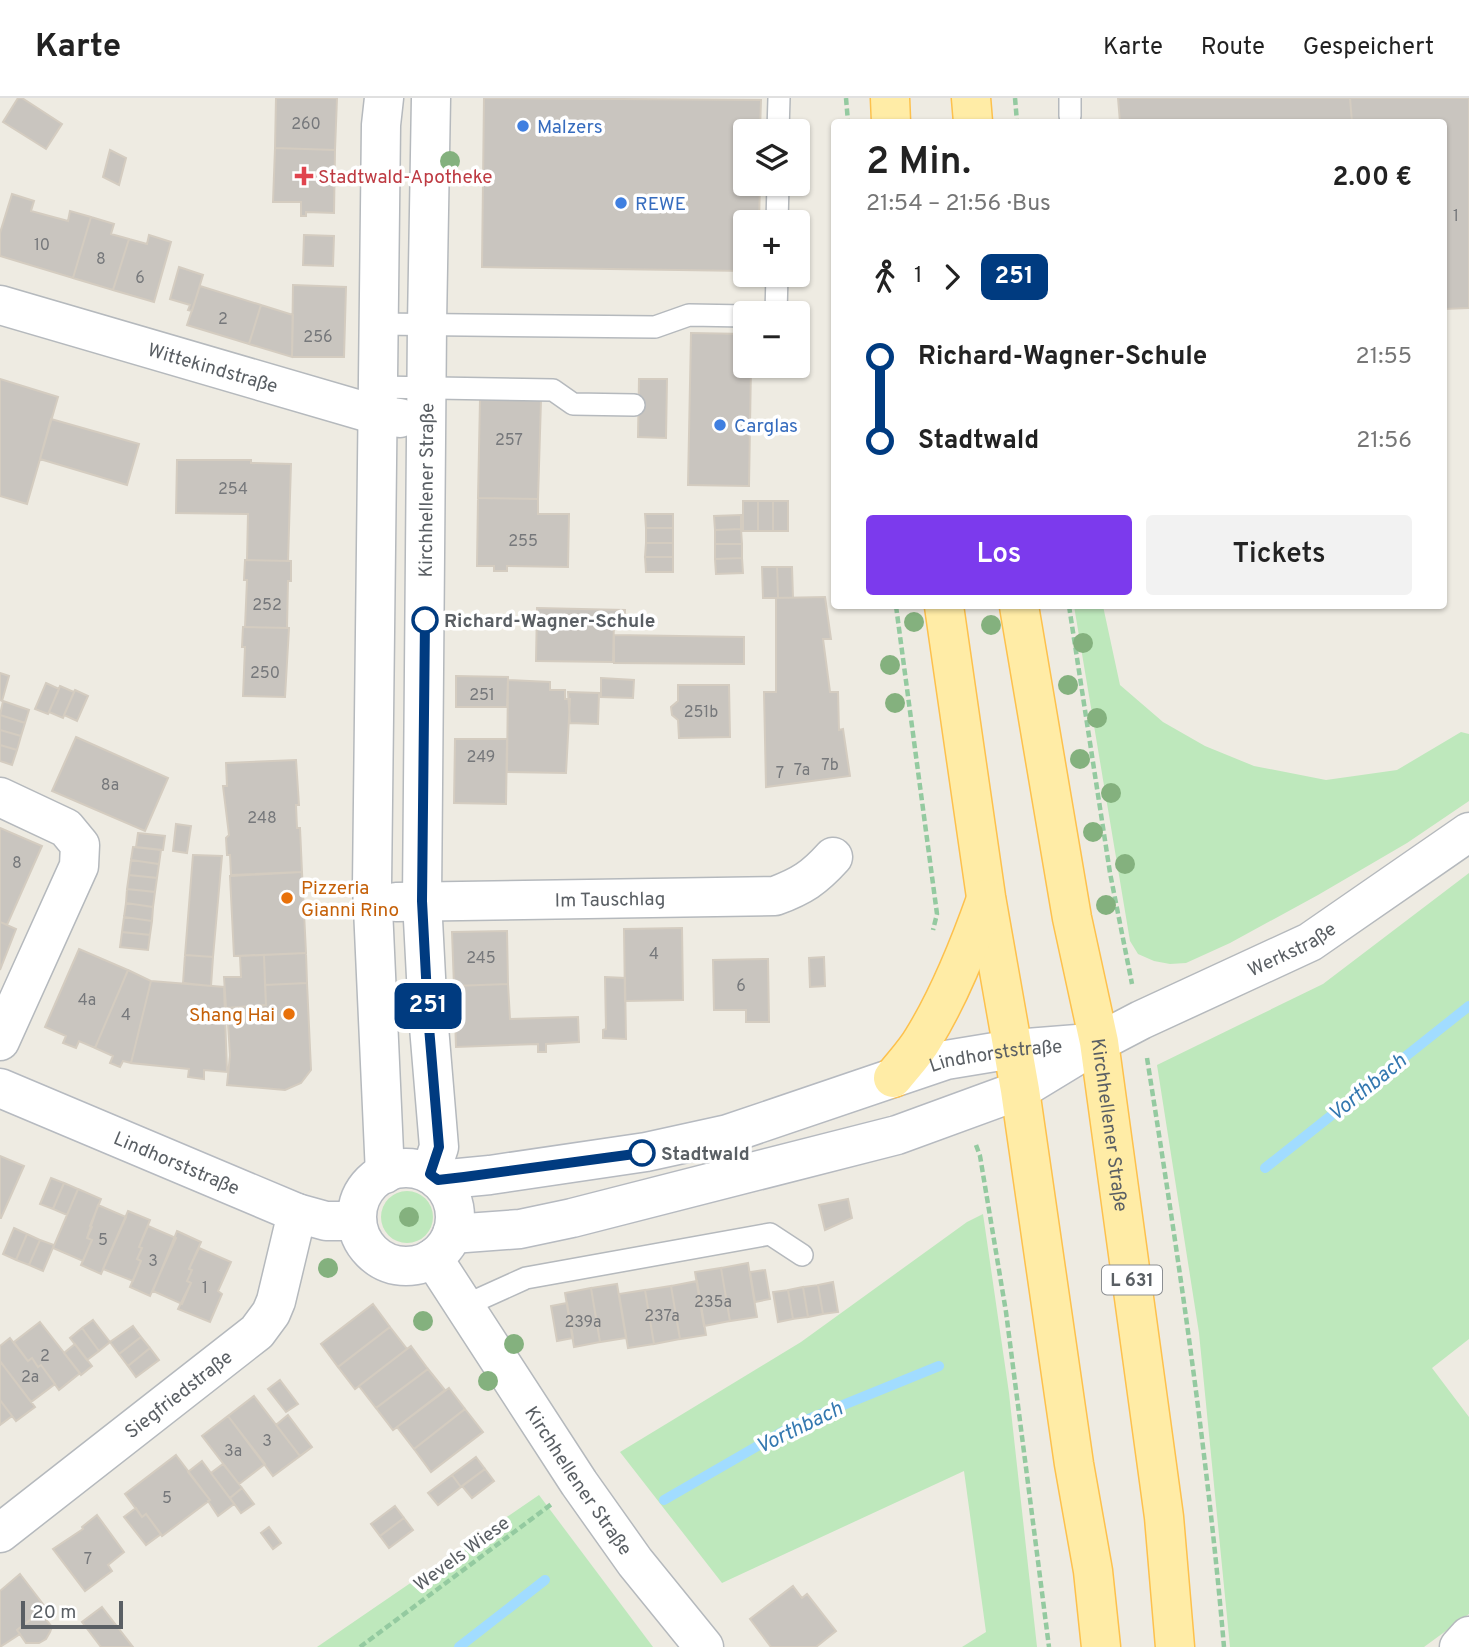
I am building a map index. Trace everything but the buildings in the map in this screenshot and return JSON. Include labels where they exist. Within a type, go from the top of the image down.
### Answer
[{"type":"main road","points":[[890,98],[891,119]]},
{"type":"main road","points":[[971,98],[973,119]]},
{"type":"main road","points":[[944,609],[986,897],[1020,1090],[1101,1636]]},
{"type":"main road","name":"Kirchhellener Straße","points":[[1020,609],[1070,905],[1099,1042],[1164,1517],[1175,1647]]},
{"type":"main road","points":[[892,1078],[922,1041],[943,1002],[970,945],[986,897]]},
{"type":"street","points":[[384,98],[381,125],[378,324],[373,903],[385,1174]]},
{"type":"street","name":"Kirchhellener Straße","points":[[431,98],[422,901],[439,1147],[434,1177]]},
{"type":"street","name":"Wittekindstraße","points":[[0,305],[377,401],[427,404]]},
{"type":"street","points":[[0,797],[66,828],[80,845],[79,866],[0,1041]]},
{"type":"street","name":"Werkstraße","points":[[1099,1042],[1310,943],[1469,832]]},
{"type":"street","name":"Im Tauschlag","points":[[373,903],[775,895],[797,888],[815,876],[833,857]]},
{"type":"street","name":"Lindhorststraße","points":[[434,1177],[618,1157],[728,1134],[946,1060],[1013,1049],[1099,1042]]},
{"type":"street","name":"Lindhorststraße","points":[[443,1246],[599,1212],[897,1135],[1020,1090],[1099,1042]]},
{"type":"street","name":"Lindhorststraße","points":[[0,1088],[297,1213],[326,1221],[357,1221]]},
{"type":"street","points":[[408,1168],[434,1177],[451,1195],[455,1208],[443,1246],[424,1263],[404,1266],[376,1256],[363,1241],[357,1221],[362,1194],[371,1183],[394,1169],[408,1168]]},
{"type":"street","name":"Siegfriedstraße","points":[[0,1534],[257,1332],[271,1313],[297,1213]]},
{"type":"street","name":"Kirchhellener Straße","points":[[443,1246],[464,1306],[579,1483],[635,1562],[704,1647]]},
{"type":"street","points":[[1459,1647],[1469,1636]]},
{"type":"lane","points":[[778,119],[779,98]]},
{"type":"lane","points":[[378,324],[655,327],[689,315],[733,316]]},
{"type":"lane","points":[[427,404],[553,390],[573,404],[634,405]]},
{"type":"lane","points":[[464,1306],[526,1278],[770,1234],[802,1255]]},
{"type":"path","points":[[846,98],[848,119]]},
{"type":"path","points":[[1015,98],[1017,119]]},
{"type":"path","name":"Wevels Wiese","points":[[359,1647],[579,1483]]},
{"type":"path","points":[[1209,1493],[1224,1647]]},
{"type":"path","points":[[1046,1618],[1049,1647]]},
{"type":"green space","points":[[1075,609],[1104,609],[1120,685],[1163,722],[1205,746],[1254,766],[1326,780],[1397,770],[1461,732],[1469,734],[1469,801],[1407,843],[1230,943],[1186,963],[1154,961],[1138,954],[1130,941]]},
{"type":"green space","points":[[1469,873],[1469,1339],[1432,1368],[1469,1417],[1469,1614],[1424,1647],[1230,1647],[1199,1333],[1157,1065],[1323,984]]},
{"type":"green space","points":[[407,1191],[417,1193],[425,1199],[431,1207],[431,1227],[425,1235],[417,1241],[407,1243],[397,1241],[389,1235],[383,1227],[381,1217],[383,1207],[389,1199],[397,1193]]},
{"type":"green space","points":[[983,1214],[1009,1393],[1037,1647],[962,1647],[986,1632],[964,1471],[722,1583],[620,1452],[801,1342],[967,1222]]},
{"type":"green space","points":[[539,1495],[653,1647],[317,1647]]},
{"type":"waterway","name":"Vorthbach","points":[[1265,1168],[1469,1006]]},
{"type":"waterway","name":"Vorthbach","points":[[664,1500],[794,1425],[939,1366]]},
{"type":"waterway","name":"Vorthbach","points":[[459,1647],[545,1580]]},
{"type":"bus line","name":"251","points":[[425,620],[422,901],[439,1147],[430,1174],[438,1180],[490,1175],[642,1153]]},
{"type":"place","name":"Malzers","points":[[523,126]]},
{"type":"place","name":"Stadtwald-Apotheke","points":[[304,176]]},
{"type":"place","name":"REWE","points":[[621,203]]},
{"type":"place","name":"Carglas","points":[[720,425]]},
{"type":"place","name":"Richard-Wagner-Schule","points":[[425,620]]},
{"type":"place","name":"Pizzeria Gianni Rino","points":[[287,898]]},
{"type":"place","name":"Shang Hai","points":[[289,1014]]},
{"type":"place","name":"Stadtwald","points":[[642,1153]]}]
